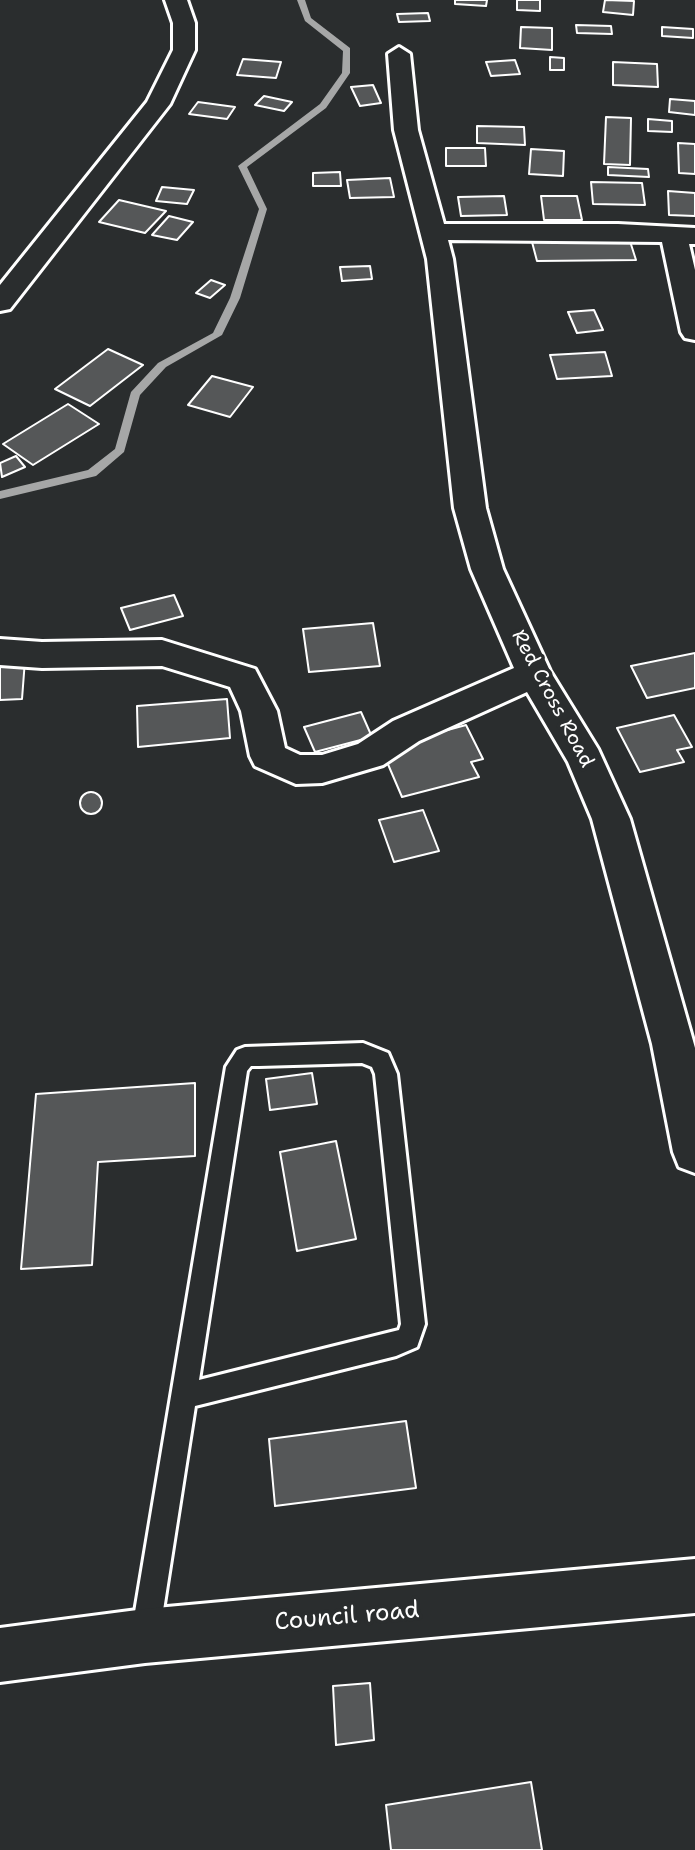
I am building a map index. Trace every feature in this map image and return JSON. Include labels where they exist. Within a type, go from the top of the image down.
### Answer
[{"type":"street","points":[[0,303],[158,104],[184,50],[184,23],[176,0]]},
{"type":"street","name":"Red Cross Road","points":[[399,54],[406,130],[440,259],[470,508],[487,569],[534,674],[585,759],[611,819],[673,1044],[695,1152]]},
{"type":"street","points":[[433,232],[684,236],[695,332]]},
{"type":"street","points":[[0,652],[42,655],[162,653],[243,678],[259,711],[268,756],[296,770],[322,769],[370,755],[406,731],[534,674]]},
{"type":"street","name":"Council road","points":[[0,1655],[145,1636],[695,1586]]},
{"type":"lane","points":[[145,1636],[237,1067],[245,1057],[259,1056],[363,1053],[380,1060],[386,1074],[413,1324],[408,1338],[396,1344],[184,1396]]},
{"type":"building","points":[[455,0],[487,0],[486,6],[455,4]]},
{"type":"building","points":[[517,0],[540,0],[540,11],[517,10]]},
{"type":"building","points":[[605,0],[634,1],[633,15],[603,12]]},
{"type":"building","points":[[428,13],[430,21],[399,22],[397,14]]},
{"type":"building","points":[[576,25],[611,26],[612,34],[577,33]]},
{"type":"building","points":[[521,27],[552,28],[552,50],[520,48]]},
{"type":"building","points":[[662,27],[693,29],[693,38],[662,36]]},
{"type":"building","points":[[550,57],[564,58],[564,70],[550,70]]},
{"type":"building","points":[[243,59],[281,62],[276,78],[237,75]]},
{"type":"building","points":[[515,60],[520,74],[491,76],[486,62]]},
{"type":"building","points":[[613,62],[657,64],[658,87],[613,85]]},
{"type":"building","points":[[373,85],[381,103],[360,106],[351,87]]},
{"type":"building","points":[[264,96],[292,102],[284,111],[255,105]]},
{"type":"building","points":[[670,99],[695,101],[695,115],[669,112]]},
{"type":"building","points":[[198,102],[235,107],[227,119],[189,114]]},
{"type":"building","points":[[606,117],[631,118],[630,165],[604,164]]},
{"type":"building","points":[[648,119],[672,121],[672,132],[648,131]]},
{"type":"building","points":[[477,126],[524,127],[525,145],[477,143]]},
{"type":"building","points":[[678,143],[695,144],[695,174],[679,173]]},
{"type":"building","points":[[446,148],[485,148],[486,166],[446,166]]},
{"type":"building","points":[[531,149],[564,151],[563,176],[529,174]]},
{"type":"building","points":[[608,167],[648,169],[649,177],[608,175]]},
{"type":"building","points":[[340,172],[341,186],[313,186],[313,173]]},
{"type":"building","points":[[390,178],[394,197],[350,198],[347,180]]},
{"type":"building","points":[[591,182],[642,183],[645,205],[593,204]]},
{"type":"building","points":[[162,187],[194,190],[187,204],[156,201]]},
{"type":"building","points":[[668,191],[695,193],[695,216],[669,215]]},
{"type":"building","points":[[504,196],[507,215],[461,216],[458,197]]},
{"type":"building","points":[[541,196],[577,196],[582,220],[544,220]]},
{"type":"building","points":[[119,200],[166,211],[145,233],[99,222]]},
{"type":"building","points":[[169,216],[193,222],[177,240],[152,235]]},
{"type":"building","points":[[629,238],[636,260],[537,261],[532,242]]},
{"type":"building","points":[[370,266],[372,279],[342,281],[340,267]]},
{"type":"building","points":[[211,280],[225,285],[210,298],[196,293]]},
{"type":"building","points":[[594,310],[603,330],[577,333],[568,312]]},
{"type":"building","points":[[108,349],[143,365],[90,406],[55,389]]},
{"type":"building","points":[[605,352],[612,376],[557,379],[550,355]]},
{"type":"building","points":[[212,376],[253,387],[230,417],[188,405]]},
{"type":"building","points":[[68,404],[99,424],[33,465],[3,444]]},
{"type":"building","points":[[16,456],[25,467],[2,477],[0,463]]},
{"type":"building","points":[[174,595],[183,616],[130,630],[121,608]]},
{"type":"building","points":[[373,623],[380,666],[309,672],[303,629]]},
{"type":"building","points":[[695,653],[695,688],[647,698],[631,666]]},
{"type":"building","points":[[25,660],[22,699],[0,700],[0,662]]},
{"type":"building","points":[[227,699],[230,738],[138,747],[137,706]]},
{"type":"building","points":[[361,712],[372,737],[315,752],[304,727]]},
{"type":"building","points":[[674,715],[692,747],[677,750],[684,762],[640,772],[617,728]]},
{"type":"building","points":[[466,725],[483,759],[471,762],[479,777],[402,797],[381,748]]},
{"type":"building","points":[[91,792],[99,795],[102,803],[99,811],[91,814],[83,811],[80,803],[83,795]]},
{"type":"building","points":[[423,810],[439,851],[394,862],[379,820]]},
{"type":"building","points":[[312,1073],[317,1104],[270,1110],[266,1079]]},
{"type":"building","points":[[195,1083],[195,1156],[98,1162],[92,1265],[21,1269],[36,1094]]},
{"type":"building","points":[[336,1141],[356,1239],[297,1251],[280,1152]]},
{"type":"building","points":[[406,1421],[416,1488],[275,1506],[269,1439]]},
{"type":"building","points":[[370,1683],[374,1740],[336,1745],[333,1686]]},
{"type":"building","points":[[531,1782],[542,1850],[391,1850],[386,1805]]},
{"type":"waterway","points":[[0,495],[92,473],[120,450],[135,394],[162,365],[217,335],[235,298],[263,209],[242,166],[323,106],[346,73],[347,50],[308,19],[301,0]]}]
